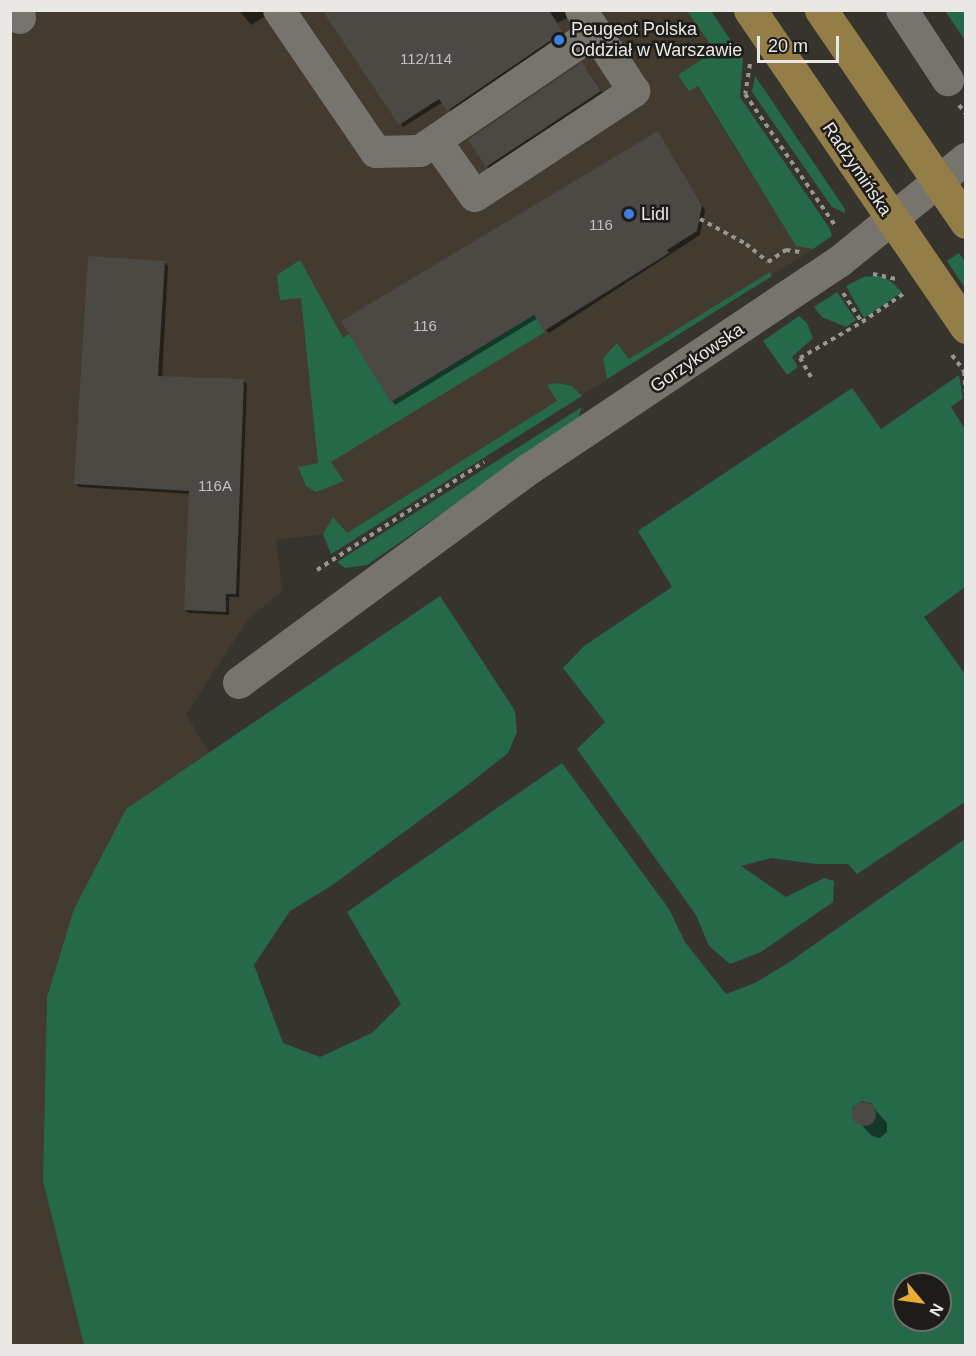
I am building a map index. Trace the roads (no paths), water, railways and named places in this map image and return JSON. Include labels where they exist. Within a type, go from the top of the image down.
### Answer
[{"type":"main road","name":"Radzymińska","points":[[750,10],[966,327]]},
{"type":"main road","points":[[820,10],[966,222]]},
{"type":"street","points":[[279,10],[376,152],[420,151],[436,141],[588,21],[634,91],[475,196],[436,141]]},
{"type":"street","points":[[902,10],[948,80]]},
{"type":"street","name":"Gorzykowska","points":[[239,683],[531,468],[831,267],[892,221],[966,159]]},
{"type":"place","name":"Peugeot Polska Oddział w Warszawie","points":[[559,40]]},
{"type":"place","name":"Lidl","points":[[629,214]]}]
